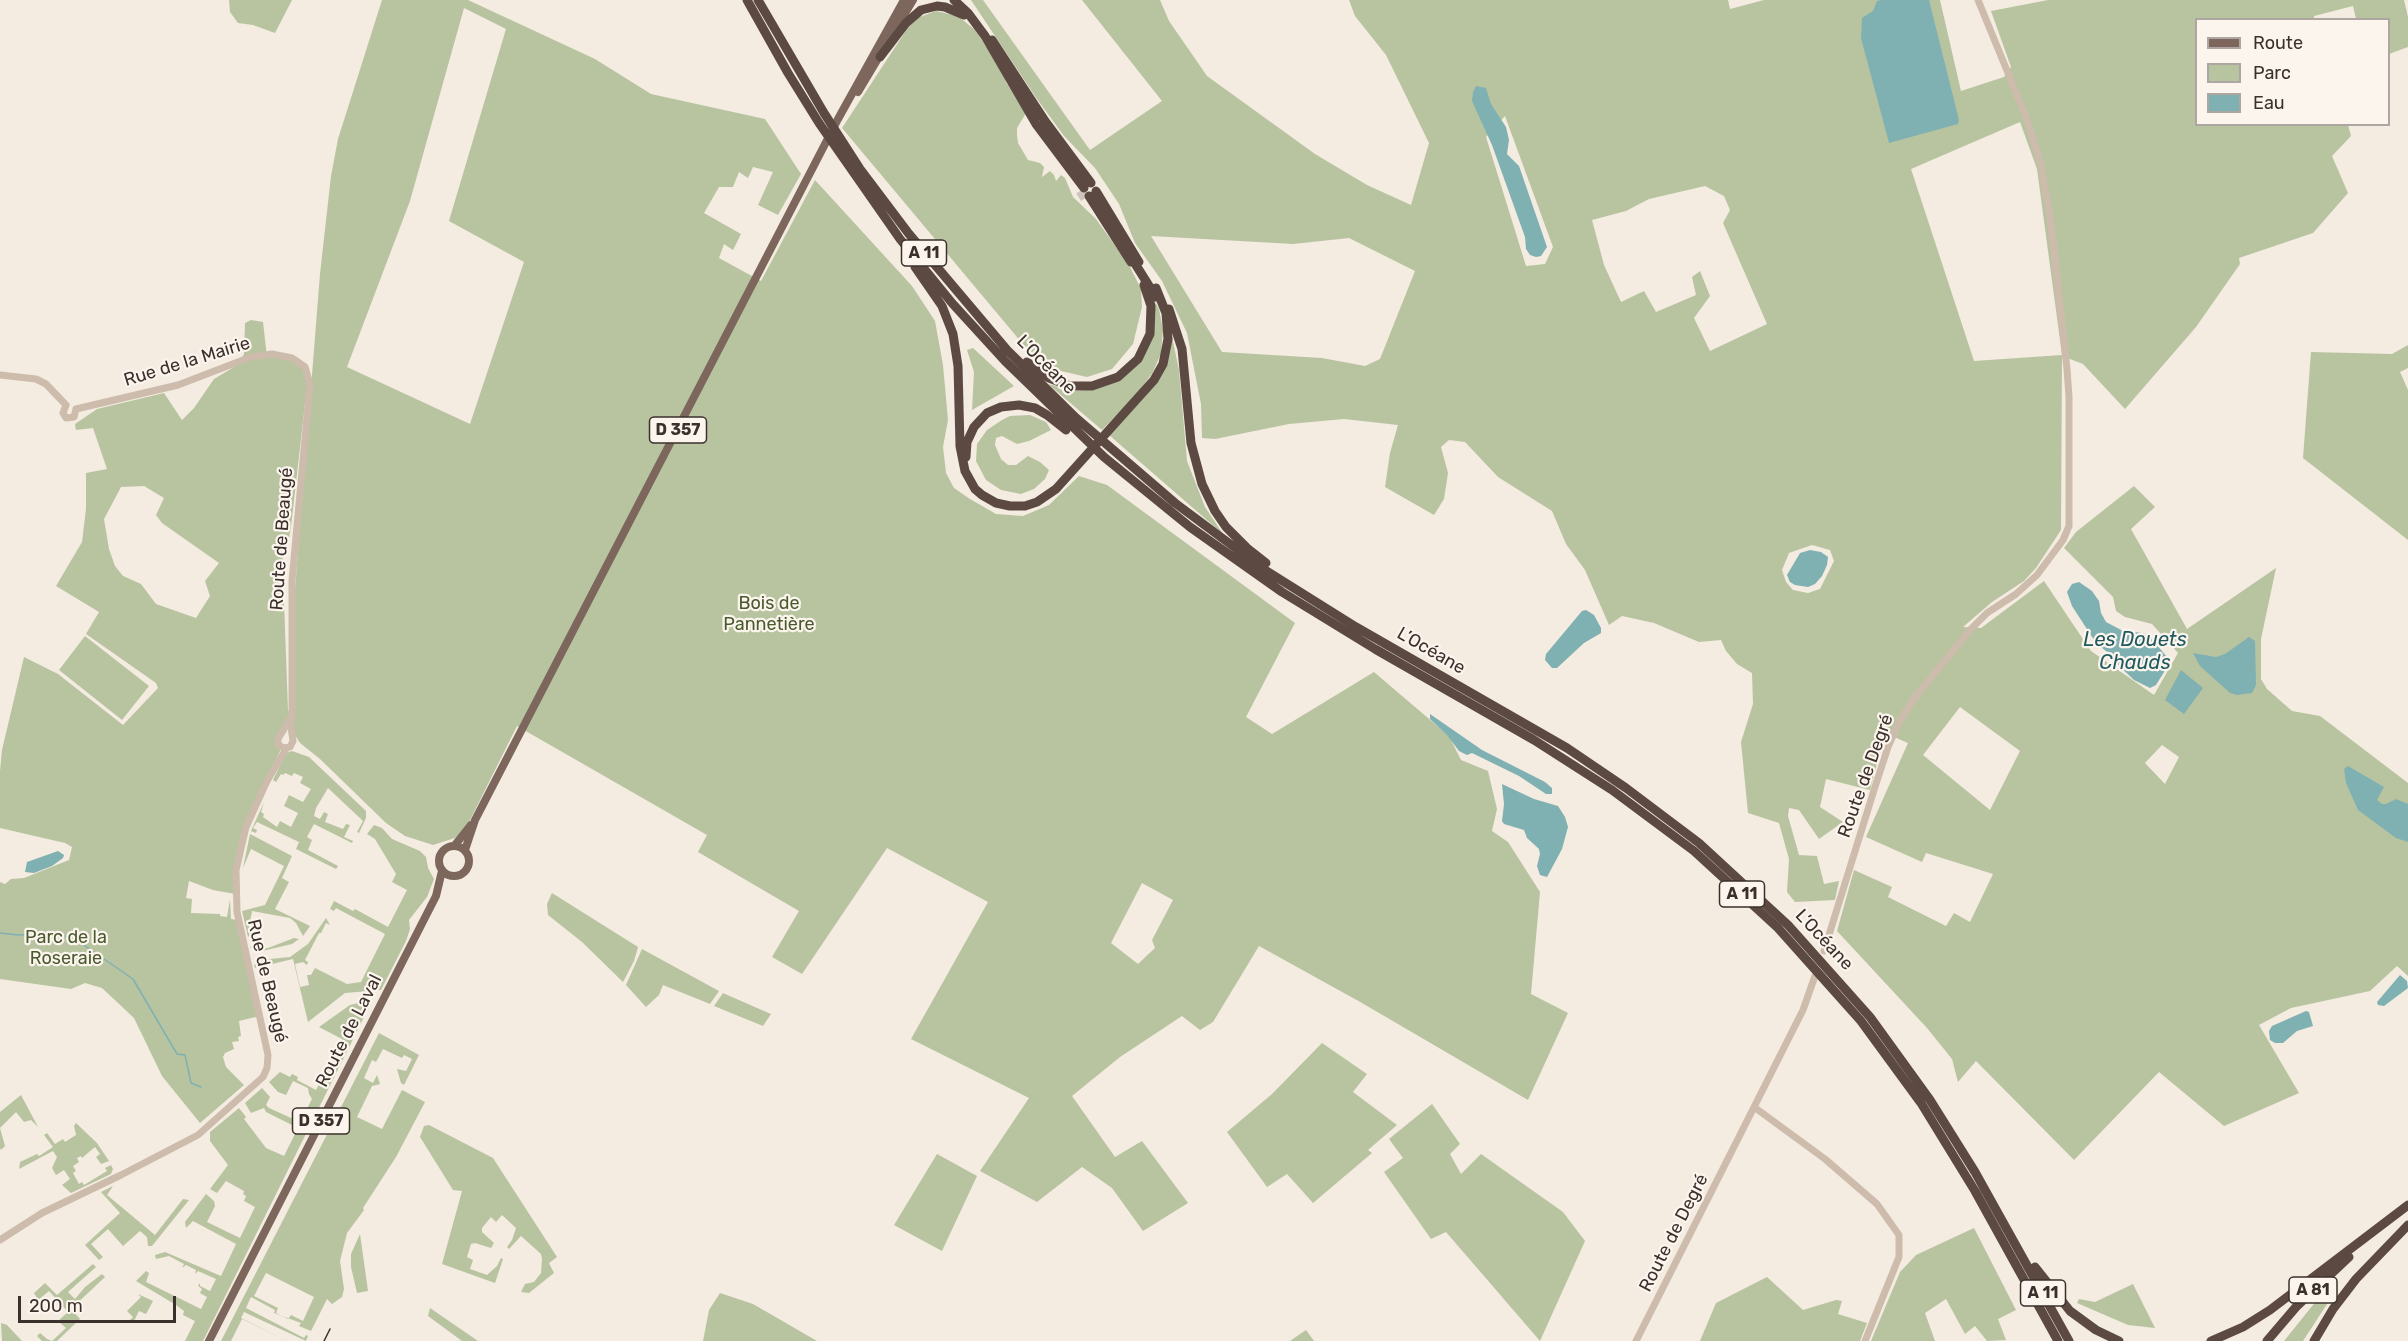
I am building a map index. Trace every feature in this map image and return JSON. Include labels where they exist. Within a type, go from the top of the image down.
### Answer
[{"type":"highway","name":"L’Océane","points":[[747,0],[782,63],[838,153],[900,239],[971,324],[1104,457],[1121,465],[1314,602],[1589,763],[1674,823],[1736,875],[1803,940],[1884,1035],[1947,1125],[2070,1341]]},
{"type":"highway","name":"L’Océane","points":[[758,0],[843,143],[909,234],[1071,424],[1204,538],[1276,588],[1349,634],[1534,740],[1596,779],[1662,826],[1734,886],[1778,928],[1827,981],[1904,1078],[1960,1165],[2058,1341]]},
{"type":"highway","points":[[954,0],[976,23],[1036,124],[1070,158],[1069,170],[1090,190]]},
{"type":"highway","points":[[960,0],[981,22],[1118,234],[1166,303],[1180,339],[1191,443],[1198,476],[1210,503],[1239,541],[1309,593],[1314,602]]},
{"type":"highway","points":[[880,57],[906,22],[928,7],[954,9],[976,23]]},
{"type":"highway","points":[[1007,350],[1017,354],[1041,374],[1070,386],[1099,385],[1123,374],[1138,359],[1145,347],[1152,320],[1149,298],[1118,234]]},
{"type":"highway","points":[[900,239],[901,248],[942,306],[953,334],[958,366],[960,446],[965,471],[975,489],[989,500],[1002,505],[1024,506],[1050,495],[1154,380],[1163,364],[1168,339],[1166,313],[1156,288]]},
{"type":"highway","points":[[1071,424],[1030,407],[1014,405],[994,409],[978,421],[968,437],[966,460],[972,479],[984,492],[1001,502],[1020,503],[1038,498],[1060,481],[1149,382],[1159,366],[1164,350],[1164,320],[1153,291],[1129,257]]},
{"type":"highway","points":[[2211,1341],[2243,1327],[2270,1310],[2408,1205]]},
{"type":"highway","name":"A 81","points":[[2267,1341],[2316,1287],[2408,1210]]},
{"type":"highway","name":"A 81","points":[[2314,1341],[2356,1279],[2408,1225]]},
{"type":"highway","points":[[2017,1245],[2070,1311],[2096,1330],[2119,1341]]},
{"type":"main road","name":"D 357","points":[[465,850],[475,820],[830,136],[904,0]]},
{"type":"main road","name":"D 357","points":[[830,136],[913,0]]},
{"type":"main road","name":"D 357","points":[[455,845],[475,820]]},
{"type":"main road","points":[[455,845],[465,850],[470,861],[468,868],[462,874],[453,876],[442,871],[439,864],[441,854],[448,847],[455,845]]},
{"type":"main road","name":"Route de Laval","points":[[436,896],[442,871]]},
{"type":"main road","name":"Route de Laval","points":[[209,1341],[436,896],[453,876]]},
{"type":"street","name":"Route de Degré","points":[[1824,951],[1888,747],[1900,720],[1916,696],[1970,630],[1987,613],[2016,594],[2037,576],[2063,540],[2069,526],[2067,369],[2050,216],[2043,175],[2026,117],[1978,0]]},
{"type":"street","name":"Rue de la Mairie","points":[[76,409],[178,385],[252,357],[272,354],[292,358],[306,367]]},
{"type":"street","name":"Route de Beaugé","points":[[292,737],[292,581],[310,384],[306,367]]},
{"type":"street","points":[[0,375],[41,381],[64,400],[66,405]]},
{"type":"street","points":[[66,405],[76,409],[74,417],[66,418],[63,410],[66,405]]},
{"type":"street","name":"Route de Beaugé","points":[[282,734],[291,715]]},
{"type":"street","points":[[282,734],[292,737]]},
{"type":"street","name":"Rue de Beaugé","points":[[274,766],[279,737],[282,734]]},
{"type":"street","name":"Rue de Beaugé","points":[[0,1240],[42,1213],[198,1135],[261,1079],[267,1068],[268,1054],[237,912],[235,884],[243,837],[274,766],[292,744],[292,737]]},
{"type":"street","points":[[278,744],[286,749]]},
{"type":"street","name":"Route de Degré","points":[[1636,1341],[1803,1010],[1815,976]]},
{"type":"street","points":[[1754,1107],[1825,1158],[1877,1204],[1899,1235],[1899,1257],[1865,1341]]},
{"type":"green space","points":[[229,0],[292,0],[275,33],[253,25],[238,23],[230,12]]},
{"type":"green space","name":"Bois de Pannetière","points":[[382,0],[468,0],[595,59],[651,94],[765,119],[801,174],[778,215],[758,205],[773,172],[753,167],[748,178],[739,172],[733,187],[719,187],[704,213],[741,234],[733,250],[724,244],[719,258],[761,281],[815,180],[912,286],[935,321],[943,365],[948,420],[943,447],[946,473],[954,488],[996,514],[1023,516],[1049,505],[1079,476],[1107,485],[1295,623],[1246,717],[1272,734],[1374,672],[1449,736],[1461,760],[1488,771],[1497,809],[1492,831],[1508,842],[1540,892],[1531,994],[1568,1013],[1528,1100],[1259,946],[1213,1022],[1200,1030],[1182,1016],[1120,1057],[1072,1096],[1115,1157],[1142,1141],[1188,1203],[1143,1231],[1112,1188],[1082,1167],[1037,1202],[980,1171],[1029,1098],[911,1039],[988,902],[887,848],[802,974],[772,957],[799,911],[698,852],[707,835],[517,726],[466,828],[455,838],[433,845],[405,836],[386,823],[320,759],[300,743],[289,726],[286,733],[280,735],[280,751],[246,827],[235,894],[213,890],[189,881],[186,898],[192,899],[191,913],[220,914],[220,916],[227,917],[230,899],[231,919],[238,920],[260,1016],[239,1021],[241,1036],[238,1037],[239,1041],[232,1042],[234,1049],[225,1053],[223,1057],[226,1067],[244,1085],[200,1123],[162,1076],[134,1018],[102,988],[85,983],[71,989],[0,979],[0,882],[5,884],[11,879],[24,878],[69,860],[72,847],[65,843],[0,828],[2,750],[24,657],[58,674],[123,725],[158,688],[156,683],[86,634],[99,612],[56,586],[82,542],[86,509],[86,473],[107,469],[93,428],[76,430],[75,424],[97,409],[164,393],[182,420],[194,408],[214,379],[239,364],[244,354],[245,323],[251,320],[263,322],[267,357],[299,363],[305,369],[307,386],[291,527],[289,538],[282,547],[288,710],[291,714],[295,589],[320,274],[331,176],[338,139]],"holes":[[[464,8],[506,29],[449,221],[524,262],[470,424],[347,367],[410,201]],[[144,486],[164,498],[156,515],[162,523],[219,563],[205,581],[210,596],[196,618],[156,604],[141,584],[123,576],[115,566],[109,549],[104,519],[121,487]],[[1142,883],[1173,900],[1152,940],[1155,948],[1138,964],[1111,943]]]},
{"type":"green space","points":[[971,0],[983,0],[1090,150],[1162,101],[1082,0],[1160,0],[1169,21],[1207,76],[1315,154],[1367,185],[1411,205],[1429,143],[1386,55],[1355,16],[1349,0],[1728,0],[1730,9],[1764,0],[1940,0],[1961,91],[2004,77],[2011,67],[1991,11],[2048,0],[2404,0],[2408,17],[2408,47],[2390,54],[2390,18],[2356,18],[2353,6],[2314,16],[2314,18],[2195,18],[2195,126],[2348,126],[2351,136],[2332,156],[2348,193],[2313,233],[2239,258],[2240,264],[2196,327],[2125,409],[2083,364],[2062,356],[2061,530],[2036,568],[2024,581],[1992,602],[1963,627],[1981,628],[2044,581],[2091,651],[2154,695],[2178,653],[2152,624],[2125,617],[2116,611],[2113,597],[2064,548],[2076,532],[2134,486],[2155,507],[2131,529],[2187,629],[2276,568],[2261,639],[2261,679],[2267,689],[2292,711],[2320,716],[2408,783],[2408,976],[2397,966],[2370,991],[2291,1008],[2259,1025],[2299,1093],[2224,1126],[2159,1072],[2074,1160],[1976,1061],[1958,1082],[1952,1059],[1927,1028],[1837,931],[1854,870],[1892,887],[1888,897],[1946,926],[1954,913],[1970,922],[1993,874],[1926,853],[1922,862],[1866,837],[1908,743],[1885,733],[1870,790],[1826,779],[1820,807],[1843,822],[1819,839],[1799,810],[1789,808],[1788,816],[1799,855],[1817,856],[1824,884],[1839,881],[1835,900],[1795,902],[1787,892],[1789,859],[1779,823],[1748,813],[1741,742],[1753,704],[1752,673],[1737,664],[1726,651],[1721,640],[1699,642],[1654,623],[1622,616],[1609,625],[1585,570],[1566,544],[1552,511],[1498,477],[1465,442],[1449,440],[1441,447],[1448,473],[1444,499],[1434,515],[1385,487],[1390,453],[1398,425],[1344,419],[1289,424],[1215,439],[1202,438],[1201,404],[1187,333],[1162,281],[1135,243],[1119,204],[1095,168],[1064,136]],"holes":[[[1505,116],[1553,247],[1545,264],[1526,266],[1486,137]],[[2020,122],[2037,169],[2062,355],[1974,361],[1911,169]],[[1705,186],[1724,196],[1730,210],[1723,223],[1767,324],[1710,351],[1694,318],[1710,296],[1700,271],[1692,277],[1696,295],[1656,312],[1644,291],[1621,302],[1604,265],[1592,220],[1626,211],[1649,199]],[[1151,236],[1293,244],[1349,238],[1415,271],[1380,359],[1365,366],[1322,358],[1222,352]],[[1812,545],[1830,550],[1834,561],[1820,589],[1808,593],[1793,590],[1786,582],[1782,570],[1789,553]],[[1960,707],[2020,751],[1990,810],[1923,755]],[[2162,745],[2179,757],[2165,784],[2145,763]]]},
{"type":"green space","points":[[936,11],[958,16],[975,30],[1004,73],[1006,82],[1026,113],[1017,128],[1017,135],[1018,143],[1028,160],[1040,163],[1044,167],[1042,177],[1050,171],[1056,181],[1061,175],[1065,178],[1073,197],[1096,219],[1129,265],[1141,289],[1142,307],[1133,344],[1112,369],[1087,377],[1061,371],[1027,349],[842,128],[907,29],[917,18]]},
{"type":"green space","points":[[1148,289],[1159,309],[1163,330],[1161,353],[1153,372],[1138,393],[1102,430],[1048,384],[1076,391],[1096,389],[1147,351]]},
{"type":"green space","points":[[1171,332],[1179,370],[1187,461],[1205,507],[1223,534],[1109,435],[1146,395]]},
{"type":"green space","points":[[2408,345],[2408,368],[2400,372],[2408,390],[2408,540],[2303,458],[2311,352],[2392,354]]},
{"type":"green space","points":[[973,348],[1014,386],[972,410],[974,372],[967,350]]},
{"type":"green space","points":[[1030,415],[1046,422],[1051,430],[1017,444],[1002,436],[996,438],[995,445],[1001,459],[1008,465],[1016,465],[1028,456],[1049,470],[1045,479],[1034,489],[1021,494],[1001,490],[986,480],[976,461],[977,444],[987,430],[1002,420],[1010,416]]},
{"type":"green space","points":[[85,636],[149,686],[122,720],[59,670]]},
{"type":"green space","points":[[292,751],[309,757],[366,811],[366,818],[359,833],[357,832],[363,821],[328,788],[316,808],[314,816],[320,819],[324,812],[328,814],[325,822],[343,829],[346,824],[350,825],[344,837],[353,841],[352,843],[314,824],[307,837],[312,840],[308,850],[338,866],[336,869],[296,849],[299,842],[257,822],[253,828],[257,830],[256,833],[251,831],[264,802],[261,812],[264,814],[263,817],[277,827],[280,821],[291,827],[298,813],[284,806],[289,795],[303,802],[311,789],[300,783],[303,777],[294,773],[292,776],[281,774],[276,782],[273,780],[286,753]]},
{"type":"green space","points":[[374,825],[382,828],[392,839],[420,851],[426,857],[428,868],[434,879],[427,897],[409,920],[410,929],[406,941],[381,990],[345,993],[308,1022],[293,959],[255,968],[254,965],[260,960],[290,957],[308,944],[326,918],[330,925],[326,923],[319,933],[305,960],[308,962],[307,965],[303,962],[295,964],[300,987],[309,985],[307,975],[311,975],[315,968],[347,984],[361,982],[385,934],[336,908],[334,911],[330,909],[334,901],[353,911],[355,909],[388,927],[407,890],[392,882],[396,874],[375,839],[367,834]]},
{"type":"green space","points":[[250,834],[292,856],[282,878],[289,882],[275,909],[310,926],[303,936],[296,923],[290,918],[252,911],[249,928],[253,933],[248,937],[242,911],[265,905],[284,866],[251,849],[243,868]]},
{"type":"green space","points":[[552,893],[638,947],[634,961],[623,982],[582,942],[548,915],[547,904]]},
{"type":"green space","points":[[294,938],[299,939],[292,944],[258,952],[250,947],[257,945],[258,949],[268,948]]},
{"type":"green space","points":[[642,949],[719,991],[710,1004],[663,985],[659,995],[646,1007],[626,985]]},
{"type":"green space","points":[[723,993],[771,1014],[763,1026],[714,1006]]},
{"type":"green space","points":[[372,1001],[203,1341],[185,1341],[195,1321],[183,1315],[184,1311],[176,1305],[136,1281],[146,1271],[149,1273],[146,1282],[201,1309],[207,1297],[200,1293],[202,1289],[198,1286],[200,1283],[200,1286],[210,1291],[216,1279],[198,1271],[195,1274],[196,1270],[186,1265],[182,1268],[184,1264],[169,1256],[156,1259],[155,1255],[165,1252],[221,1276],[236,1244],[193,1221],[186,1228],[185,1222],[206,1194],[214,1201],[215,1206],[207,1222],[240,1238],[255,1207],[244,1201],[246,1196],[243,1194],[244,1191],[226,1181],[217,1193],[210,1189],[228,1165],[210,1141],[210,1132],[239,1108],[246,1117],[244,1119],[266,1148],[284,1156],[298,1128],[266,1112],[264,1108],[251,1113],[245,1103],[262,1088],[270,1097],[266,1105],[269,1108],[300,1122],[312,1099],[308,1088],[293,1081],[286,1095],[278,1092],[269,1082],[280,1072],[290,1077],[292,1074],[298,1077],[297,1080],[316,1090],[342,1039],[319,1027],[350,1005]]},
{"type":"green space","points":[[379,1033],[419,1055],[404,1085],[401,1083],[397,1069],[406,1071],[412,1059],[404,1055],[402,1058],[383,1049],[376,1062],[372,1060],[364,1078],[373,1083],[377,1075],[380,1084],[372,1086],[357,1117],[382,1129],[402,1090],[425,1102],[396,1157],[363,1208],[364,1210],[347,1233],[340,1261],[344,1289],[342,1297],[332,1304],[327,1299],[311,1331],[299,1326],[301,1323],[288,1318],[291,1315],[303,1321],[314,1297],[266,1273],[254,1296],[278,1308],[276,1313],[282,1316],[274,1313],[275,1310],[251,1297],[246,1308],[304,1338],[308,1336],[306,1341],[244,1312],[241,1318],[287,1341],[242,1319],[231,1341],[221,1341]]},
{"type":"green space","points":[[1322,1043],[1367,1074],[1353,1092],[1397,1125],[1368,1150],[1372,1153],[1313,1203],[1287,1174],[1267,1187],[1227,1132],[1272,1094]]},
{"type":"green space","points":[[21,1095],[38,1127],[31,1120],[24,1122],[16,1112],[0,1128],[0,1112]]},
{"type":"green space","points":[[1432,1104],[1460,1144],[1450,1154],[1461,1174],[1481,1154],[1563,1212],[1585,1241],[1540,1341],[1446,1232],[1431,1239],[1384,1172],[1403,1158],[1389,1139]]},
{"type":"green space","points":[[76,1123],[97,1143],[109,1161],[101,1164],[96,1157],[100,1154],[95,1147],[82,1158],[81,1156],[77,1158],[79,1162],[73,1166],[76,1171],[73,1173],[79,1184],[82,1182],[84,1185],[107,1171],[105,1168],[111,1165],[113,1169],[111,1174],[71,1193],[62,1185],[70,1179],[64,1170],[56,1175],[52,1168],[57,1157],[53,1151],[19,1169],[20,1162],[37,1154],[39,1156],[53,1147],[44,1135],[47,1133],[55,1144],[63,1139],[65,1142],[76,1135],[74,1126]]},
{"type":"green space","points":[[429,1125],[493,1158],[557,1257],[549,1263],[554,1273],[529,1293],[521,1292],[525,1284],[534,1282],[541,1273],[541,1254],[521,1236],[509,1249],[507,1247],[516,1228],[502,1215],[496,1222],[491,1217],[482,1228],[482,1232],[494,1243],[491,1248],[471,1244],[467,1257],[473,1260],[470,1269],[487,1275],[497,1266],[501,1258],[503,1259],[495,1283],[442,1264],[462,1191],[453,1190],[420,1137],[424,1126]]},
{"type":"green space","points":[[0,1128],[5,1146],[1,1150],[0,1148]]},
{"type":"green space","points":[[937,1154],[977,1176],[942,1251],[894,1225]]},
{"type":"green space","points":[[113,1186],[107,1195],[155,1235],[183,1199],[189,1200],[152,1246],[148,1246],[147,1237],[140,1231],[123,1246],[108,1229],[91,1244],[103,1257],[99,1260],[85,1245],[120,1213],[101,1192]]},
{"type":"green space","points":[[1974,1228],[2016,1310],[1998,1319],[2006,1340],[1987,1341],[1975,1326],[1965,1334],[1946,1299],[1925,1313],[1935,1341],[1871,1341],[1900,1272],[1916,1255]]},
{"type":"green space","points":[[360,1234],[368,1291],[357,1293],[351,1267],[351,1254]]},
{"type":"green space","points":[[93,1264],[96,1267],[68,1292],[75,1299],[85,1287],[102,1274],[105,1277],[71,1309],[80,1319],[57,1341],[52,1341],[66,1328],[58,1321],[68,1312],[49,1291],[38,1300],[34,1293],[45,1283],[57,1295]]},
{"type":"green space","points":[[1767,1277],[1803,1310],[1836,1300],[1842,1301],[1838,1314],[1867,1323],[1860,1341],[1700,1341],[1716,1303]]},
{"type":"green space","points":[[2133,1284],[2155,1328],[2128,1325],[2077,1303],[2079,1299],[2095,1302]]},
{"type":"green space","points":[[720,1293],[753,1304],[817,1341],[703,1341],[709,1310]]},
{"type":"green space","points":[[138,1294],[153,1301],[146,1314],[139,1311],[133,1323],[130,1320],[133,1317],[127,1311],[141,1297]]},
{"type":"green space","points":[[2331,1298],[2303,1341],[2284,1341],[2317,1300]]},
{"type":"green space","points":[[430,1308],[478,1341],[462,1341],[428,1316]]},
{"type":"green space","points":[[1,1323],[7,1325],[22,1341],[2,1341]]},
{"type":"green space","points":[[1306,1330],[1314,1341],[1290,1341]]},
{"type":"green space","points":[[40,1333],[52,1341],[42,1341],[37,1336]]},
{"type":"water","points":[[1929,0],[1959,120],[1958,124],[1889,143],[1861,38],[1862,18],[1873,11],[1877,1]]},
{"type":"water","points":[[1476,86],[1486,88],[1491,104],[1506,127],[1509,140],[1507,154],[1519,166],[1547,247],[1541,256],[1530,255],[1526,249],[1525,237],[1492,145],[1472,101]]},
{"type":"water","points":[[1810,550],[1821,552],[1828,557],[1827,565],[1815,584],[1808,587],[1795,585],[1790,582],[1787,575],[1800,553]]},
{"type":"water","name":"Les Douets Chauds","points":[[2079,582],[2092,591],[2099,601],[2101,613],[2106,622],[2123,631],[2143,633],[2150,637],[2167,657],[2169,664],[2156,685],[2150,688],[2134,680],[2111,655],[2096,643],[2072,606],[2067,592],[2072,584]]},
{"type":"water","points":[[1586,610],[1594,615],[1601,628],[1601,633],[1584,643],[1557,668],[1552,668],[1545,660],[1546,654],[1582,611]]},
{"type":"water","points":[[2249,637],[2255,641],[2256,685],[2252,693],[2237,695],[2230,693],[2200,666],[2193,653],[2216,657],[2225,654]]},
{"type":"water","points":[[2181,670],[2203,688],[2184,714],[2165,700]]},
{"type":"water","points":[[1430,714],[1482,750],[1545,782],[1552,788],[1552,794],[1546,794],[1519,776],[1472,753],[1467,755],[1459,751],[1447,735],[1430,719]]},
{"type":"water","points":[[2348,766],[2384,787],[2377,800],[2382,804],[2396,799],[2408,804],[2408,842],[2396,838],[2358,810],[2346,783],[2344,769]]},
{"type":"water","points":[[1502,784],[1534,799],[1558,806],[1565,817],[1568,827],[1562,849],[1547,877],[1540,875],[1537,866],[1539,849],[1527,838],[1524,830],[1504,824],[1502,821],[1504,804]]},
{"type":"water","points":[[58,851],[64,855],[63,858],[52,866],[34,873],[25,872],[27,862]]},
{"type":"water","points":[[2400,975],[2407,981],[2408,988],[2384,1006],[2378,1005],[2377,1002]]},
{"type":"water","points":[[2306,1011],[2309,1012],[2313,1026],[2297,1031],[2283,1043],[2270,1040],[2269,1031],[2272,1026]]},
{"type":"waterway","points":[[0,933],[18,935],[57,933],[78,941],[133,979],[177,1054],[185,1055],[191,1083],[201,1087]]},
{"type":"tunnel","points":[[1080,191],[1085,199]]},
{"type":"tram line","points":[[324,1341],[330,1329]]},
{"type":"park label","name":"Parc de la Roseraie","points":[[66,948]]}]
